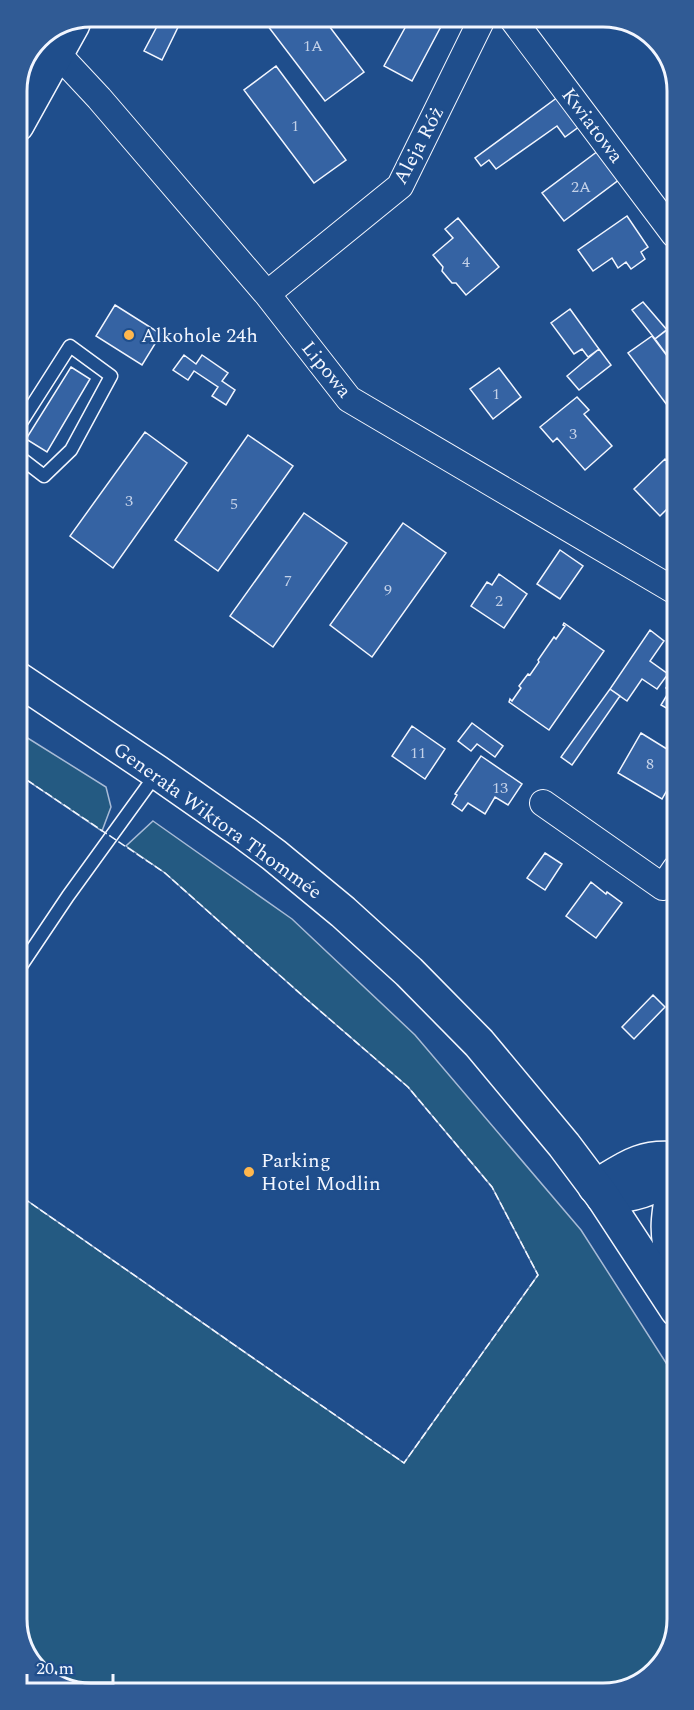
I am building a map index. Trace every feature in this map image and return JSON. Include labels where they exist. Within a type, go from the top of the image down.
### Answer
[{"type":"main road","points":[[27,100],[49,45]]},
{"type":"main road","name":"Generała Wiktora Thommée","points":[[27,685],[157,772],[274,855],[343,912],[409,972],[479,1042],[564,1145],[599,1192],[667,1295]]},
{"type":"main road","points":[[599,1192],[636,1162],[667,1158]]},
{"type":"main road","points":[[599,1192],[622,1196],[650,1189],[667,1179]]},
{"type":"street","name":"Aleja Róż","points":[[267,294],[400,186],[478,27]]},
{"type":"street","name":"Kwiatowa","points":[[519,27],[667,225]]},
{"type":"street","name":"Lipowa","points":[[49,45],[99,98],[267,294],[349,399],[667,586]]},
{"type":"street","points":[[543,803],[663,887],[667,881]]},
{"type":"lane","points":[[27,413],[70,346],[111,376],[71,450],[44,476],[27,463]]},
{"type":"lane","points":[[27,957],[157,772]]},
{"type":"shaded area","points":[[27,738],[106,787],[111,807],[102,831],[27,780]]},
{"type":"shaded area","points":[[153,821],[292,919],[415,1035],[581,1230],[667,1364],[667,1619],[662,1643],[656,1655],[642,1670],[624,1680],[603,1683],[87,1683],[70,1680],[52,1670],[38,1655],[30,1640],[27,1619],[27,1201],[404,1463],[538,1275],[492,1187],[408,1087],[165,873],[126,846]]},
{"type":"building","points":[[157,27],[178,27],[162,60],[144,51]]},
{"type":"building","points":[[269,27],[330,27],[364,72],[325,101]]},
{"type":"building","points":[[405,27],[441,27],[412,81],[384,66]]},
{"type":"building","points":[[276,66],[346,160],[314,183],[244,90]]},
{"type":"building","points":[[558,97],[580,126],[565,137],[557,126],[496,169],[489,160],[481,166],[475,158]]},
{"type":"building","points":[[598,151],[620,179],[564,221],[542,193]]},
{"type":"building","points":[[627,216],[648,247],[641,252],[645,259],[631,269],[626,262],[618,268],[612,258],[593,271],[578,250]]},
{"type":"building","points":[[458,218],[499,267],[466,295],[442,271],[443,267],[433,255],[453,238],[445,229]]},
{"type":"building","points":[[643,302],[667,330],[655,339],[632,310]]},
{"type":"building","name":"Alkohole 24h","points":[[115,305],[161,334],[142,365],[96,336]]},
{"type":"building","points":[[570,309],[599,349],[588,357],[582,349],[574,354],[551,323]]},
{"type":"building","points":[[667,330],[667,355],[655,339]]},
{"type":"building","points":[[652,336],[667,356],[667,405],[628,353]]},
{"type":"building","points":[[599,349],[611,365],[579,390],[567,376]]},
{"type":"building","points":[[184,355],[196,364],[202,355],[228,373],[222,381],[235,390],[226,405],[212,396],[218,387],[194,371],[188,380],[173,370]]},
{"type":"building","points":[[71,367],[90,379],[47,452],[27,437]]},
{"type":"building","points":[[499,368],[521,397],[493,419],[470,389]]},
{"type":"building","points":[[577,397],[589,410],[584,414],[612,446],[585,470],[557,438],[553,442],[540,427]]},
{"type":"building","points":[[145,432],[187,463],[113,568],[70,536]]},
{"type":"building","points":[[248,435],[293,466],[218,571],[175,540]]},
{"type":"building","points":[[665,459],[667,461],[667,509],[660,516],[634,489]]},
{"type":"building","points":[[304,513],[347,543],[273,647],[230,616]]},
{"type":"building","points":[[403,523],[446,553],[372,657],[330,625]]},
{"type":"building","points":[[560,550],[583,566],[560,599],[537,584]]},
{"type":"building","points":[[499,574],[527,594],[504,628],[471,606],[487,582],[492,585]]},
{"type":"building","points":[[564,623],[604,651],[549,730],[509,702],[539,662],[538,660],[554,637],[556,639],[565,626]]},
{"type":"building","points":[[650,630],[664,641],[650,661],[667,673],[657,689],[642,679],[627,701],[610,689]]},
{"type":"building","points":[[610,689],[620,696],[572,765],[561,757]]},
{"type":"building","points":[[667,695],[667,708],[661,705]]},
{"type":"building","points":[[472,723],[503,746],[495,757],[477,744],[471,751],[458,741]]},
{"type":"building","points":[[412,726],[445,749],[425,779],[392,756]]},
{"type":"building","points":[[641,733],[667,749],[667,790],[662,799],[618,773]]},
{"type":"building","points":[[481,756],[522,784],[508,805],[495,797],[485,814],[468,803],[462,811],[452,804],[457,795],[455,794]]},
{"type":"building","points":[[545,853],[562,864],[545,890],[527,878]]},
{"type":"building","points":[[591,882],[622,903],[596,938],[566,916]]},
{"type":"building","points":[[653,995],[665,1007],[634,1039],[622,1027]]},
{"type":"fence","points":[[27,780],[165,873],[408,1087],[492,1187],[538,1275],[404,1463],[27,1201]]},
{"type":"place","name":"Alkohole 24h","points":[[129,335]]},
{"type":"place","name":"Parking Hotel Modlin","points":[[249,1172]]}]
